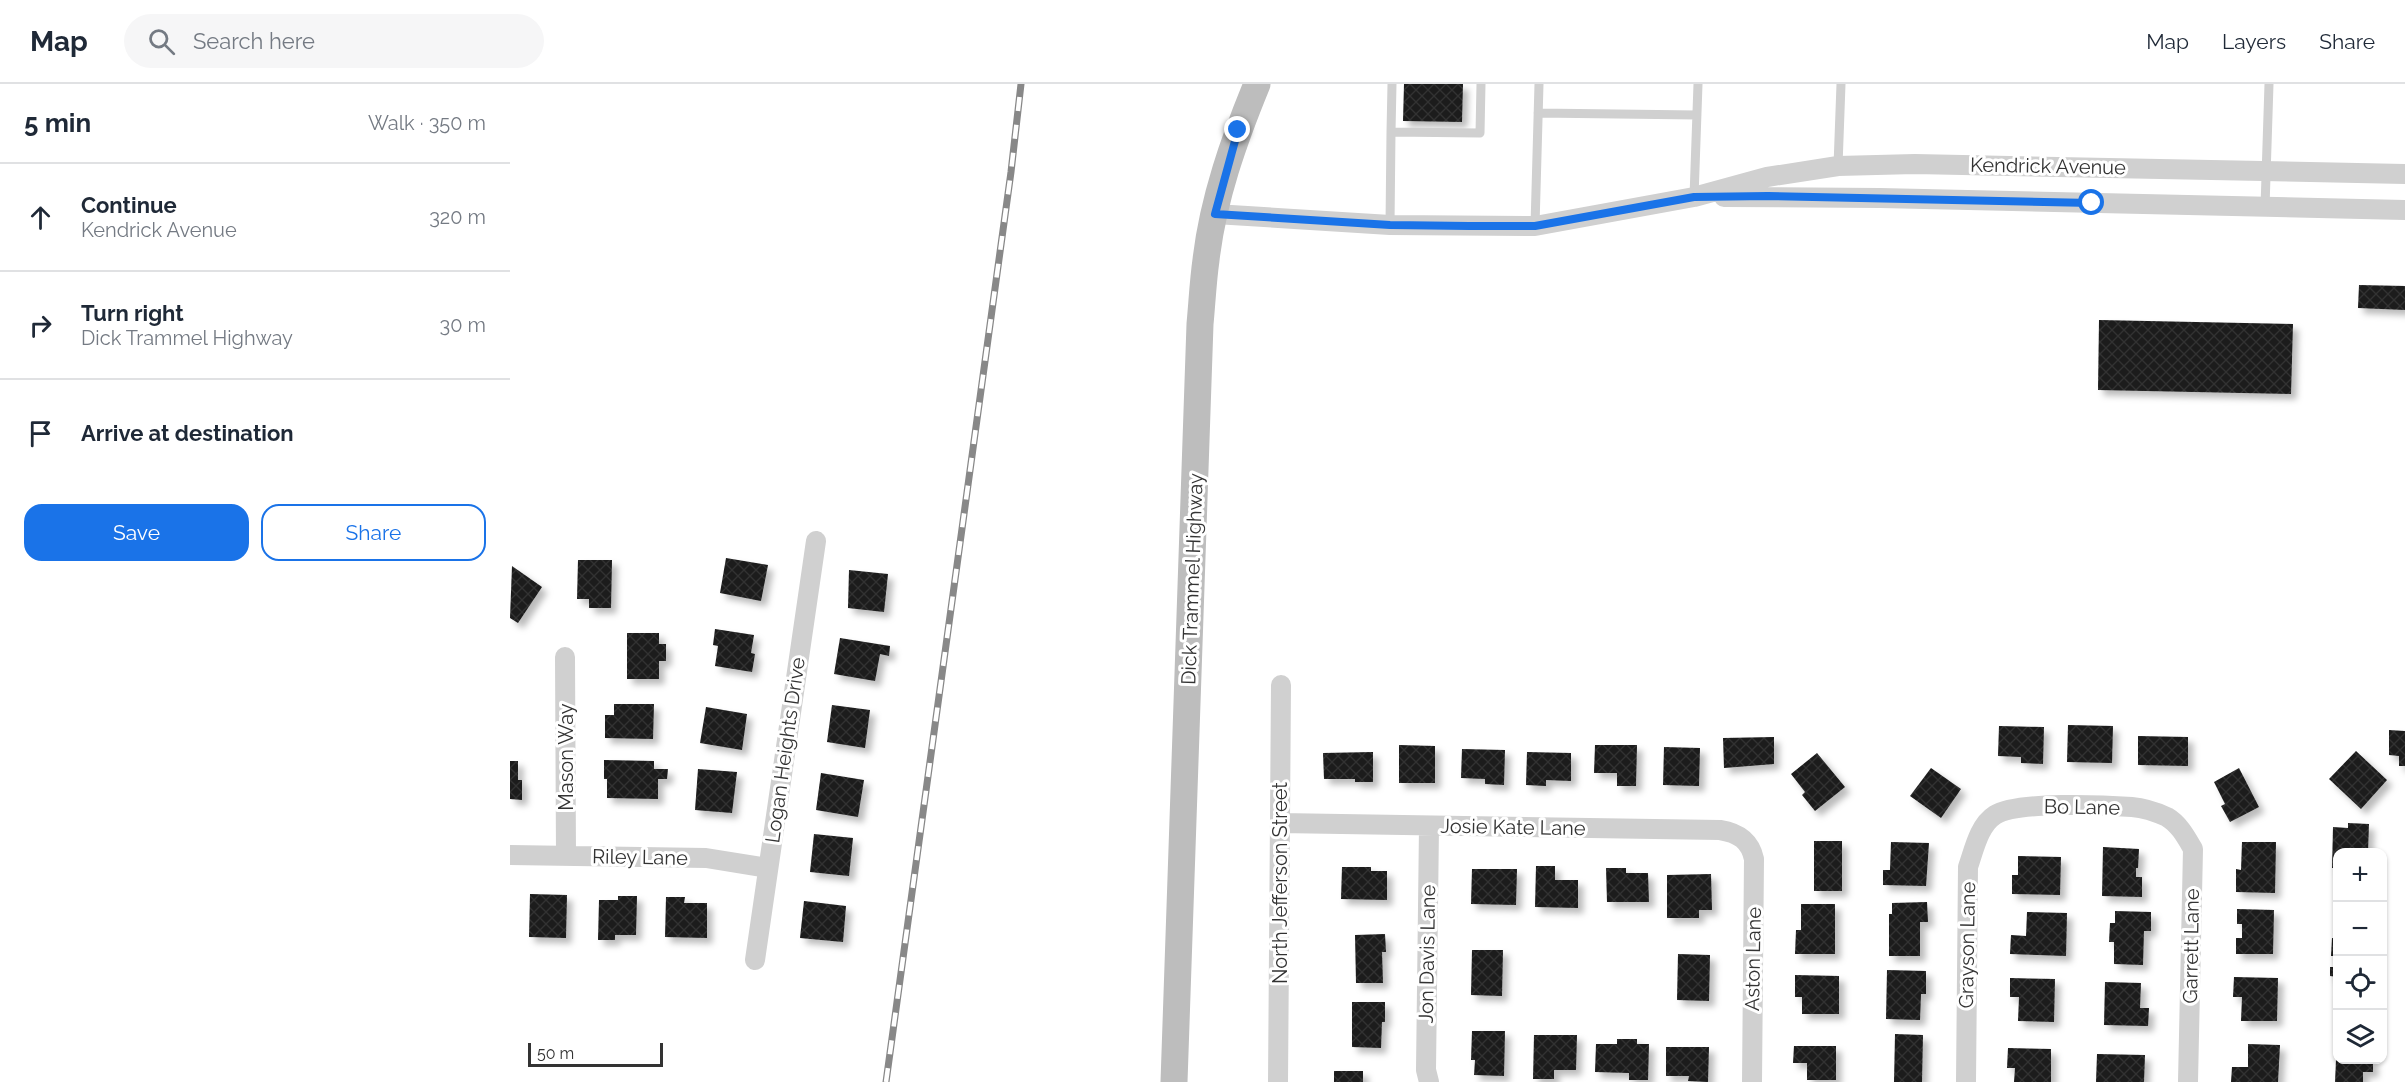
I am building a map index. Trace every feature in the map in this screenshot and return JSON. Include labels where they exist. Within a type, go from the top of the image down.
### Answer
[{"type":"main road","name":"Dick Trammel Highway","points":[[1174,1082],[1200,324],[1206,258],[1215,214],[1238,130],[1257,84]]},
{"type":"street","name":"Kendrick Avenue","points":[[1215,214],[1390,225],[1535,226],[1694,197],[1767,177],[1838,166],[1916,164],[2405,174]]},
{"type":"street","name":"Kendrick Avenue","points":[[1694,197],[1768,196],[2405,210]]},
{"type":"street","name":"Logan Heights Drive","points":[[755,960],[816,541]]},
{"type":"street","name":"Mason Way","points":[[566,657],[566,856]]},
{"type":"street","name":"North Jefferson Street","points":[[1278,1082],[1281,685]]},
{"type":"street","name":"Bo Lane","points":[[1994,815],[2020,806],[2133,807],[2152,811],[2170,819]]},
{"type":"street","name":"Grayson Lane","points":[[1966,1082],[1968,867],[1978,836],[1994,815]]},
{"type":"street","name":"Garrett Lane","points":[[2170,819],[2184,833],[2193,849],[2188,1082]]},
{"type":"street","name":"Josie Kate Lane","points":[[1280,823],[1720,830],[1734,832],[1744,839]]},
{"type":"street","name":"Jon Davis Lane","points":[[1429,826],[1426,1070],[1430,1082]]},
{"type":"street","name":"Aston Lane","points":[[1744,839],[1751,848],[1754,859],[1752,1082]]},
{"type":"street","name":"Riley Lane","points":[[510,855],[706,858],[768,868]]},
{"type":"lane","points":[[1390,225],[1392,84]]},
{"type":"lane","points":[[1391,132],[1480,133],[1481,84]]},
{"type":"lane","points":[[1535,226],[1539,84]]},
{"type":"lane","points":[[1694,197],[1698,84]]},
{"type":"lane","points":[[1838,166],[1841,84]]},
{"type":"lane","points":[[2265,207],[2269,84]]},
{"type":"lane","points":[[1538,113],[1697,115]]},
{"type":"building","points":[[1404,84],[1463,84],[1462,122],[1403,121]]},
{"type":"building","points":[[2359,285],[2405,286],[2405,310],[2358,308]]},
{"type":"building","points":[[2099,320],[2293,324],[2291,394],[2098,390]]},
{"type":"building","points":[[726,558],[768,565],[761,601],[720,593]]},
{"type":"building","points":[[578,560],[612,560],[611,608],[589,608],[589,599],[577,599]]},
{"type":"building","points":[[512,566],[542,587],[518,623],[510,618]]},
{"type":"building","points":[[849,570],[888,574],[884,612],[848,608]]},
{"type":"building","points":[[715,629],[754,635],[751,653],[755,654],[752,672],[715,666],[718,646],[713,645]]},
{"type":"building","points":[[627,633],[659,633],[659,644],[666,644],[666,661],[659,661],[659,679],[627,679]]},
{"type":"building","points":[[840,638],[890,646],[889,656],[880,654],[875,681],[834,674]]},
{"type":"building","points":[[614,704],[654,704],[653,739],[605,738],[605,715],[614,715]]},
{"type":"building","points":[[832,705],[870,710],[865,748],[827,742]]},
{"type":"building","points":[[706,707],[747,714],[742,750],[700,743]]},
{"type":"building","points":[[2068,725],[2113,726],[2112,763],[2067,762]]},
{"type":"building","points":[[1999,726],[2044,727],[2043,764],[2021,763],[2021,757],[1998,756]]},
{"type":"building","points":[[2389,730],[2405,731],[2405,766],[2399,766],[2399,756],[2389,755]]},
{"type":"building","points":[[2138,736],[2188,737],[2188,766],[2138,765]]},
{"type":"building","points":[[1774,737],[1774,764],[1724,768],[1723,738]]},
{"type":"building","points":[[1399,745],[1435,746],[1435,783],[1399,783]]},
{"type":"building","points":[[1595,745],[1637,745],[1636,786],[1617,786],[1617,773],[1594,773]]},
{"type":"building","points":[[1664,747],[1700,748],[1699,786],[1663,785]]},
{"type":"building","points":[[1462,749],[1505,750],[1504,785],[1485,784],[1485,779],[1461,778]]},
{"type":"building","points":[[2356,751],[2387,780],[2361,809],[2329,779]]},
{"type":"building","points":[[1373,752],[1373,782],[1355,782],[1355,779],[1324,779],[1323,753]]},
{"type":"building","points":[[1527,752],[1571,753],[1571,781],[1546,780],[1546,786],[1526,785]]},
{"type":"building","points":[[1817,753],[1845,787],[1815,811],[1802,795],[1805,792],[1791,774]]},
{"type":"building","points":[[604,760],[654,761],[654,769],[668,769],[667,779],[658,779],[658,799],[607,798]]},
{"type":"building","points":[[510,761],[518,761],[518,780],[522,780],[522,800],[510,799]]},
{"type":"building","points":[[1931,768],[1961,789],[1941,818],[1910,796]]},
{"type":"building","points":[[2239,768],[2259,807],[2230,822],[2221,806],[2225,804],[2214,782]]},
{"type":"building","points":[[698,769],[737,772],[732,813],[695,810]]},
{"type":"building","points":[[821,773],[864,780],[858,817],[816,810]]},
{"type":"building","points":[[2348,823],[2369,824],[2368,848],[2333,848],[2332,868],[2333,827],[2348,828]]},
{"type":"building","points":[[814,834],[853,838],[849,876],[810,872]]},
{"type":"building","points":[[1814,841],[1842,841],[1842,891],[1814,891]]},
{"type":"building","points":[[1891,842],[1929,843],[1926,886],[1883,885],[1883,870],[1890,870]]},
{"type":"building","points":[[2242,842],[2276,842],[2275,893],[2236,892],[2236,869],[2241,870]]},
{"type":"building","points":[[2103,847],[2139,849],[2136,877],[2142,877],[2142,897],[2102,896]]},
{"type":"building","points":[[2018,856],[2061,857],[2060,895],[2012,894],[2012,875],[2018,875]]},
{"type":"building","points":[[1536,866],[1555,866],[1555,880],[1578,880],[1578,908],[1535,907]]},
{"type":"building","points":[[1342,867],[1371,867],[1371,871],[1387,871],[1387,900],[1341,899]]},
{"type":"building","points":[[1606,868],[1626,868],[1626,873],[1648,873],[1649,902],[1607,902]]},
{"type":"building","points":[[1472,869],[1517,869],[1516,905],[1471,904]]},
{"type":"building","points":[[1711,874],[1712,910],[1699,910],[1699,918],[1667,918],[1667,875]]},
{"type":"building","points":[[530,894],[567,895],[566,938],[529,937]]},
{"type":"building","points":[[618,896],[637,896],[636,935],[615,935],[615,940],[598,940],[599,900],[618,900]]},
{"type":"building","points":[[666,897],[685,897],[684,903],[707,903],[707,938],[665,937]]},
{"type":"building","points":[[804,901],[846,906],[843,942],[800,938]]},
{"type":"building","points":[[1927,902],[1928,922],[1920,922],[1920,956],[1889,956],[1889,914],[1892,914],[1892,903]]},
{"type":"building","points":[[1801,904],[1835,904],[1835,954],[1795,954],[1796,930],[1801,930]]},
{"type":"building","points":[[2237,909],[2274,910],[2273,954],[2236,954],[2236,938],[2242,938],[2242,924],[2237,924]]},
{"type":"building","points":[[2115,911],[2151,912],[2151,931],[2144,931],[2143,965],[2114,964],[2114,942],[2109,942],[2110,923],[2115,923]]},
{"type":"building","points":[[2027,912],[2067,913],[2066,956],[2010,954],[2011,935],[2026,936]]},
{"type":"building","points":[[1385,934],[1386,952],[1382,952],[1383,983],[1356,983],[1355,935]]},
{"type":"building","points":[[2332,938],[2333,938],[2333,956],[2331,956]]},
{"type":"building","points":[[1472,950],[1503,950],[1502,996],[1471,995]]},
{"type":"building","points":[[1678,954],[1710,955],[1709,1001],[1677,1000]]},
{"type":"building","points":[[2330,967],[2333,967],[2333,976],[2330,976]]},
{"type":"building","points":[[1887,970],[1926,971],[1926,994],[1921,994],[1920,1020],[1886,1019]]},
{"type":"building","points":[[1795,975],[1839,976],[1839,1014],[1802,1014],[1802,997],[1795,997]]},
{"type":"building","points":[[2234,977],[2278,978],[2277,1021],[2241,1021],[2242,997],[2233,997]]},
{"type":"building","points":[[2010,978],[2055,979],[2054,1022],[2018,1021],[2019,997],[2010,997]]},
{"type":"building","points":[[2105,982],[2141,983],[2140,1008],[2149,1008],[2148,1026],[2104,1025]]},
{"type":"building","points":[[1352,1002],[1385,1002],[1381,1048],[1352,1047]]},
{"type":"building","points":[[1472,1031],[1505,1031],[1504,1076],[1474,1075],[1475,1060],[1471,1060]]},
{"type":"building","points":[[1895,1034],[1923,1035],[1922,1082],[1894,1082]]},
{"type":"building","points":[[1534,1035],[1577,1035],[1576,1070],[1554,1070],[1554,1079],[1533,1079]]},
{"type":"building","points":[[1617,1039],[1637,1039],[1637,1044],[1649,1044],[1648,1080],[1629,1080],[1629,1073],[1595,1072],[1596,1044],[1617,1044]]},
{"type":"building","points":[[2248,1044],[2280,1045],[2278,1082],[2231,1082],[2232,1067],[2248,1067]]},
{"type":"building","points":[[1794,1046],[1836,1046],[1836,1080],[1807,1080],[1807,1063],[1793,1063]]},
{"type":"building","points":[[1666,1047],[1709,1047],[1708,1082],[1688,1081],[1689,1076],[1666,1076]]},
{"type":"building","points":[[2008,1048],[2051,1049],[2051,1082],[2014,1082],[2015,1068],[2007,1068]]},
{"type":"building","points":[[2097,1054],[2145,1055],[2144,1082],[2096,1082]]},
{"type":"building","points":[[2336,1064],[2373,1064],[2373,1072],[2363,1072],[2363,1082],[2335,1082]]},
{"type":"building","points":[[1334,1071],[1363,1071],[1363,1082],[1334,1082]]},
{"type":"railway","points":[[886,1082],[1011,172],[1021,84]]},
{"type":"route","points":[[1238,130],[1219,192],[1215,214],[1390,225],[1535,226],[1694,197],[1768,196],[2092,203]]}]
